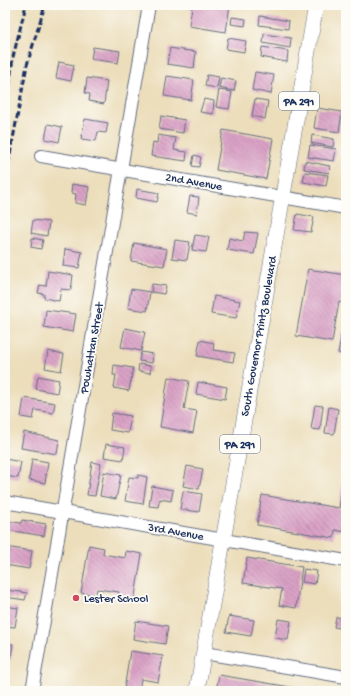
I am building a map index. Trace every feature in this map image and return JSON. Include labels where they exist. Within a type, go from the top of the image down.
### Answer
[{"type":"main road","name":"South Governor Printz Boulevard","points":[[197,691],[316,5]]},
{"type":"street","name":"Powhattan Street","points":[[32,691],[149,5]]},
{"type":"street","name":"2nd Avenue","points":[[41,156],[346,208]]},
{"type":"street","name":"3rd Avenue","points":[[5,502],[346,561]]},
{"type":"street","points":[[204,653],[346,677]]},
{"type":"building","points":[[185,5],[230,5],[226,32],[189,26],[192,7]]},
{"type":"building","points":[[260,16],[289,21],[288,29],[259,25]]},
{"type":"building","points":[[232,17],[246,19],[245,26],[231,24]]},
{"type":"building","points":[[264,34],[291,38],[290,48],[263,43]]},
{"type":"building","points":[[228,38],[246,41],[244,52],[226,49]]},
{"type":"building","points":[[93,47],[120,51],[118,63],[91,59]]},
{"type":"building","points":[[262,47],[288,51],[287,62],[261,57]]},
{"type":"building","points":[[170,48],[196,52],[194,68],[167,64]]},
{"type":"building","points":[[59,62],[74,65],[71,81],[56,78]]},
{"type":"building","points":[[255,72],[274,75],[271,94],[252,90]]},
{"type":"building","points":[[207,75],[219,77],[217,88],[205,86]]},
{"type":"building","points":[[167,76],[194,80],[191,100],[164,96]]},
{"type":"building","points":[[87,78],[107,81],[104,104],[89,101],[90,94],[85,93]]},
{"type":"building","points":[[221,78],[236,81],[234,91],[219,88]]},
{"type":"building","points":[[219,90],[232,92],[229,109],[216,107]]},
{"type":"building","points":[[204,99],[214,101],[213,114],[200,112]]},
{"type":"building","points":[[255,99],[268,101],[265,119],[252,116]]},
{"type":"building","points":[[317,108],[342,112],[339,132],[314,128]]},
{"type":"building","points":[[161,116],[185,120],[183,133],[159,129]]},
{"type":"building","points":[[85,119],[108,123],[106,133],[98,132],[96,141],[81,139]]},
{"type":"building","points":[[48,124],[62,127],[59,142],[45,139]]},
{"type":"building","points":[[223,130],[273,139],[266,179],[216,170]]},
{"type":"building","points":[[158,135],[176,138],[174,150],[187,152],[186,161],[151,156],[153,142],[157,143]]},
{"type":"building","points":[[312,135],[334,139],[333,147],[311,143]]},
{"type":"building","points":[[310,145],[336,149],[334,161],[308,157]]},
{"type":"building","points":[[194,155],[201,157],[199,167],[192,166]]},
{"type":"building","points":[[305,161],[330,166],[329,173],[304,169]]},
{"type":"building","points":[[305,172],[328,175],[326,186],[303,182]]},
{"type":"building","points":[[72,184],[89,187],[86,205],[75,203],[76,194],[71,193]]},
{"type":"building","points":[[137,189],[159,193],[157,202],[136,198]]},
{"type":"building","points":[[190,196],[199,197],[197,214],[187,212]]},
{"type":"building","points":[[297,214],[314,217],[311,232],[294,230]]},
{"type":"building","points":[[33,220],[49,222],[47,236],[31,233]]},
{"type":"building","points":[[245,232],[258,233],[254,254],[227,250],[229,238],[243,241]]},
{"type":"building","points":[[195,235],[209,237],[206,252],[192,250]]},
{"type":"building","points":[[32,238],[43,240],[41,249],[31,247]]},
{"type":"building","points":[[175,240],[190,242],[187,260],[172,258]]},
{"type":"building","points":[[134,243],[167,249],[164,266],[131,261]]},
{"type":"building","points":[[65,249],[82,252],[79,268],[63,266]]},
{"type":"building","points":[[308,269],[346,275],[346,303],[339,302],[332,342],[296,336]]},
{"type":"building","points":[[48,271],[73,275],[71,290],[61,289],[59,301],[44,298],[44,294],[38,293],[40,285],[46,286]]},
{"type":"building","points":[[152,284],[166,286],[164,294],[151,292]]},
{"type":"building","points":[[131,289],[150,292],[147,311],[128,308]]},
{"type":"building","points":[[214,296],[240,301],[236,318],[211,314]]},
{"type":"building","points":[[46,310],[76,314],[73,332],[44,327]]},
{"type":"building","points":[[125,328],[145,332],[141,351],[121,347]]},
{"type":"building","points":[[342,332],[346,333],[346,355],[338,353]]},
{"type":"building","points":[[200,340],[214,343],[213,350],[235,353],[233,362],[197,356]]},
{"type":"building","points":[[48,351],[64,354],[61,371],[45,368]]},
{"type":"building","points":[[141,352],[153,354],[152,363],[139,361]]},
{"type":"building","points":[[139,364],[151,366],[150,373],[138,371]]},
{"type":"building","points":[[114,365],[133,368],[129,391],[114,388],[116,375],[113,375]]},
{"type":"building","points":[[38,376],[59,380],[57,393],[36,389]]},
{"type":"building","points":[[168,377],[189,381],[184,409],[197,411],[193,433],[160,427]]},
{"type":"building","points":[[198,382],[227,387],[225,399],[196,394]]},
{"type":"building","points":[[24,398],[55,403],[53,413],[35,410],[33,419],[21,417]]},
{"type":"building","points":[[315,405],[323,406],[320,430],[311,429]]},
{"type":"building","points":[[329,407],[338,409],[334,434],[325,433]]},
{"type":"building","points":[[112,413],[131,416],[128,433],[110,430]]},
{"type":"building","points":[[24,432],[59,440],[57,454],[21,448]]},
{"type":"building","points":[[106,444],[125,447],[123,460],[104,457]]},
{"type":"building","points":[[5,459],[21,462],[18,478],[5,476]]},
{"type":"building","points":[[32,459],[48,462],[45,483],[29,480]]},
{"type":"building","points":[[92,462],[101,464],[95,496],[87,495]]},
{"type":"building","points":[[187,466],[203,469],[199,489],[183,486]]},
{"type":"building","points":[[345,468],[346,532],[335,530],[334,538],[257,525],[262,495],[339,508]]},
{"type":"building","points":[[104,472],[121,475],[116,499],[100,496]]},
{"type":"building","points":[[138,475],[147,477],[143,504],[125,501],[129,477],[138,478]]},
{"type":"building","points":[[152,486],[173,490],[171,501],[160,499],[158,507],[149,506]]},
{"type":"building","points":[[183,491],[202,494],[199,512],[180,509]]},
{"type":"building","points":[[22,520],[46,524],[44,536],[7,530],[5,537],[5,521],[21,523]]},
{"type":"building","points":[[89,545],[104,548],[103,554],[125,558],[126,551],[142,554],[134,602],[118,600],[119,592],[97,589],[96,595],[81,593]]},
{"type":"building","points":[[5,547],[32,551],[29,569],[5,565]]},
{"type":"building","points":[[247,558],[302,567],[296,608],[279,605],[282,589],[243,583]]},
{"type":"building","points":[[304,569],[317,571],[315,584],[302,582]]},
{"type":"building","points":[[6,590],[27,593],[25,600],[5,597]]},
{"type":"building","points":[[5,606],[18,608],[15,627],[5,626]]},
{"type":"building","points":[[229,616],[254,620],[251,636],[226,632]]},
{"type":"building","points":[[336,617],[346,618],[346,629],[334,627]]},
{"type":"building","points":[[278,619],[291,621],[288,640],[275,638]]},
{"type":"building","points":[[136,621],[168,626],[165,644],[133,639]]},
{"type":"building","points":[[5,643],[13,644],[11,659],[5,658]]},
{"type":"building","points":[[130,651],[163,656],[158,682],[141,679],[139,691],[124,690]]},
{"type":"building","points":[[219,675],[308,690],[308,691],[216,691]]},
{"type":"railway","points":[[5,120],[13,57],[26,5]]},
{"type":"railway","points":[[5,181],[27,65],[45,5]]},
{"type":"place","name":"Lester School","points":[[76,598]]}]
